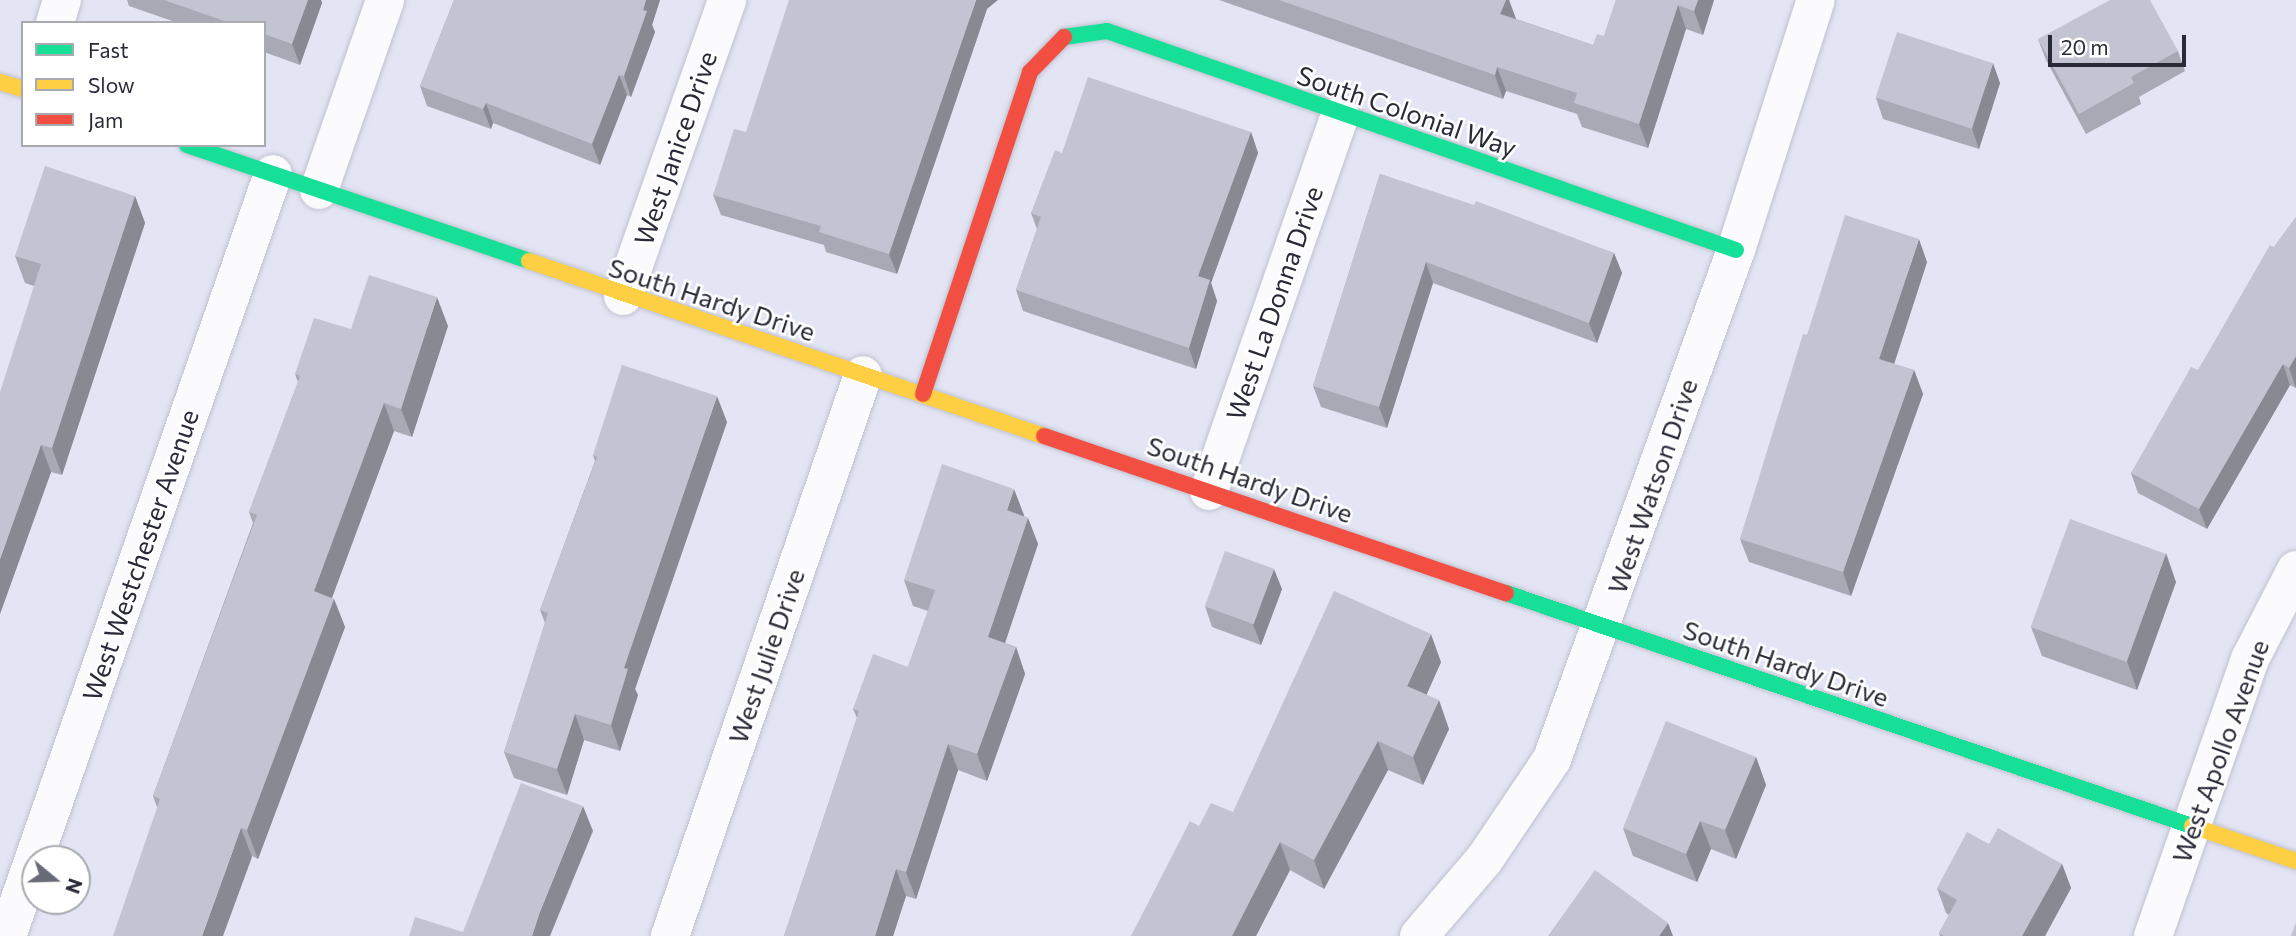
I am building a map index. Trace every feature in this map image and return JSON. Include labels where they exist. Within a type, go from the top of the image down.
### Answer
[{"type":"street","points":[[56,21],[62,0]]},
{"type":"street","points":[[320,190],[385,0]]},
{"type":"street","name":"West Janice Drive","points":[[623,296],[727,0]]},
{"type":"street","name":"West Watson Drive","points":[[1419,936],[1485,860],[1552,759],[1603,625],[1735,250],[1816,0]]},
{"type":"street","name":"South Colonial Way","points":[[923,394],[1030,72],[1062,37],[1107,31],[1340,115],[1735,250]]},
{"type":"street","points":[[0,82],[21,88]]},
{"type":"street","name":"West La Donna Drive","points":[[1209,491],[1340,115]]},
{"type":"street","name":"South Hardy Drive","points":[[193,147],[623,296],[923,394],[2296,861]]},
{"type":"street","name":"West Westchester Avenue","points":[[8,936],[273,174]]},
{"type":"street","name":"West Julie Drive","points":[[670,936],[863,375]]},
{"type":"street","name":"West Apollo Avenue","points":[[2153,936],[2250,659],[2296,570]]},
{"type":"building","points":[[164,0],[308,0],[292,44],[266,35],[266,21],[224,21]]},
{"type":"building","points":[[454,0],[646,0],[643,10],[647,11],[624,76],[619,75],[592,144],[486,103],[483,109],[420,86]]},
{"type":"building","points":[[789,0],[976,0],[889,254],[819,232],[821,226],[713,195],[734,129],[746,132]]},
{"type":"building","points":[[1279,0],[1506,0],[1500,14],[1593,45],[1597,34],[1604,36],[1616,0],[1698,0],[1694,11],[1678,5],[1639,124],[1574,103],[1577,93],[1497,67],[1495,75]]},
{"type":"building","points":[[2110,0],[2150,0],[2178,51],[2131,77],[2134,83],[2079,114],[2038,39]]},
{"type":"building","points":[[1897,32],[1993,63],[1972,129],[1876,98]]},
{"type":"building","points":[[1088,77],[1251,132],[1198,276],[1210,280],[1189,348],[1016,290],[1041,217],[1031,213],[1055,150],[1062,153]]},
{"type":"building","points":[[45,166],[135,196],[52,448],[41,445],[0,559],[0,392],[41,264],[15,256]]},
{"type":"building","points":[[1380,174],[1474,205],[1476,201],[1614,253],[1589,323],[1426,262],[1379,407],[1313,386]]},
{"type":"building","points":[[1845,215],[1919,239],[1879,359],[1914,370],[1843,572],[1740,539],[1803,334],[1807,335]]},
{"type":"building","points":[[2296,217],[2296,356],[2289,368],[2283,364],[2199,509],[2131,473],[2191,367],[2198,370],[2270,245],[2274,247]]},
{"type":"building","points":[[369,275],[437,297],[401,409],[384,403],[314,591],[334,599],[247,830],[241,828],[202,936],[113,936],[160,799],[153,796],[257,515],[249,512],[300,376],[295,374],[314,318],[351,329]]},
{"type":"building","points":[[622,365],[717,396],[624,668],[628,669],[611,725],[575,714],[557,769],[504,752],[548,613],[540,610],[597,457],[593,455]]},
{"type":"building","points":[[942,464],[1014,489],[1007,510],[1028,518],[988,637],[1016,647],[977,754],[948,744],[906,872],[896,869],[875,936],[784,936],[859,711],[853,709],[873,654],[908,667],[935,590],[904,580]]},
{"type":"building","points":[[2070,519],[2166,554],[2127,662],[2031,627]]},
{"type":"building","points":[[1225,551],[1274,569],[1254,624],[1205,606]]},
{"type":"building","points":[[1334,591],[1431,634],[1407,686],[1439,700],[1413,757],[1378,741],[1314,860],[1280,842],[1232,936],[1131,936],[1190,821],[1199,826],[1211,803],[1233,812]]},
{"type":"building","points":[[1666,721],[1756,757],[1725,830],[1700,821],[1686,854],[1623,828]]},
{"type":"building","points":[[521,783],[583,806],[532,936],[409,936],[415,917],[463,932]]},
{"type":"building","points":[[1998,828],[2062,864],[2022,936],[1944,936],[1939,933],[1957,900],[1937,888],[1967,832],[1989,844]]},
{"type":"building","points":[[1595,870],[1668,923],[1659,936],[1548,936]]},
{"type":"building","points":[[2296,922],[2296,936],[2291,936]]},
{"type":"traffic: fast","points":[[1064,37],[1107,31],[1736,250]]},
{"type":"traffic: fast","points":[[193,147],[529,261]]},
{"type":"traffic: fast","points":[[1506,593],[2192,826]]},
{"type":"traffic: slow","points":[[0,82],[21,88]]},
{"type":"traffic: slow","points":[[529,261],[1044,436]]},
{"type":"traffic: slow","points":[[2192,826],[2296,861]]},
{"type":"traffic: jam","points":[[923,394],[1030,72],[1064,37]]},
{"type":"traffic: jam","points":[[1044,436],[1506,593]]}]
